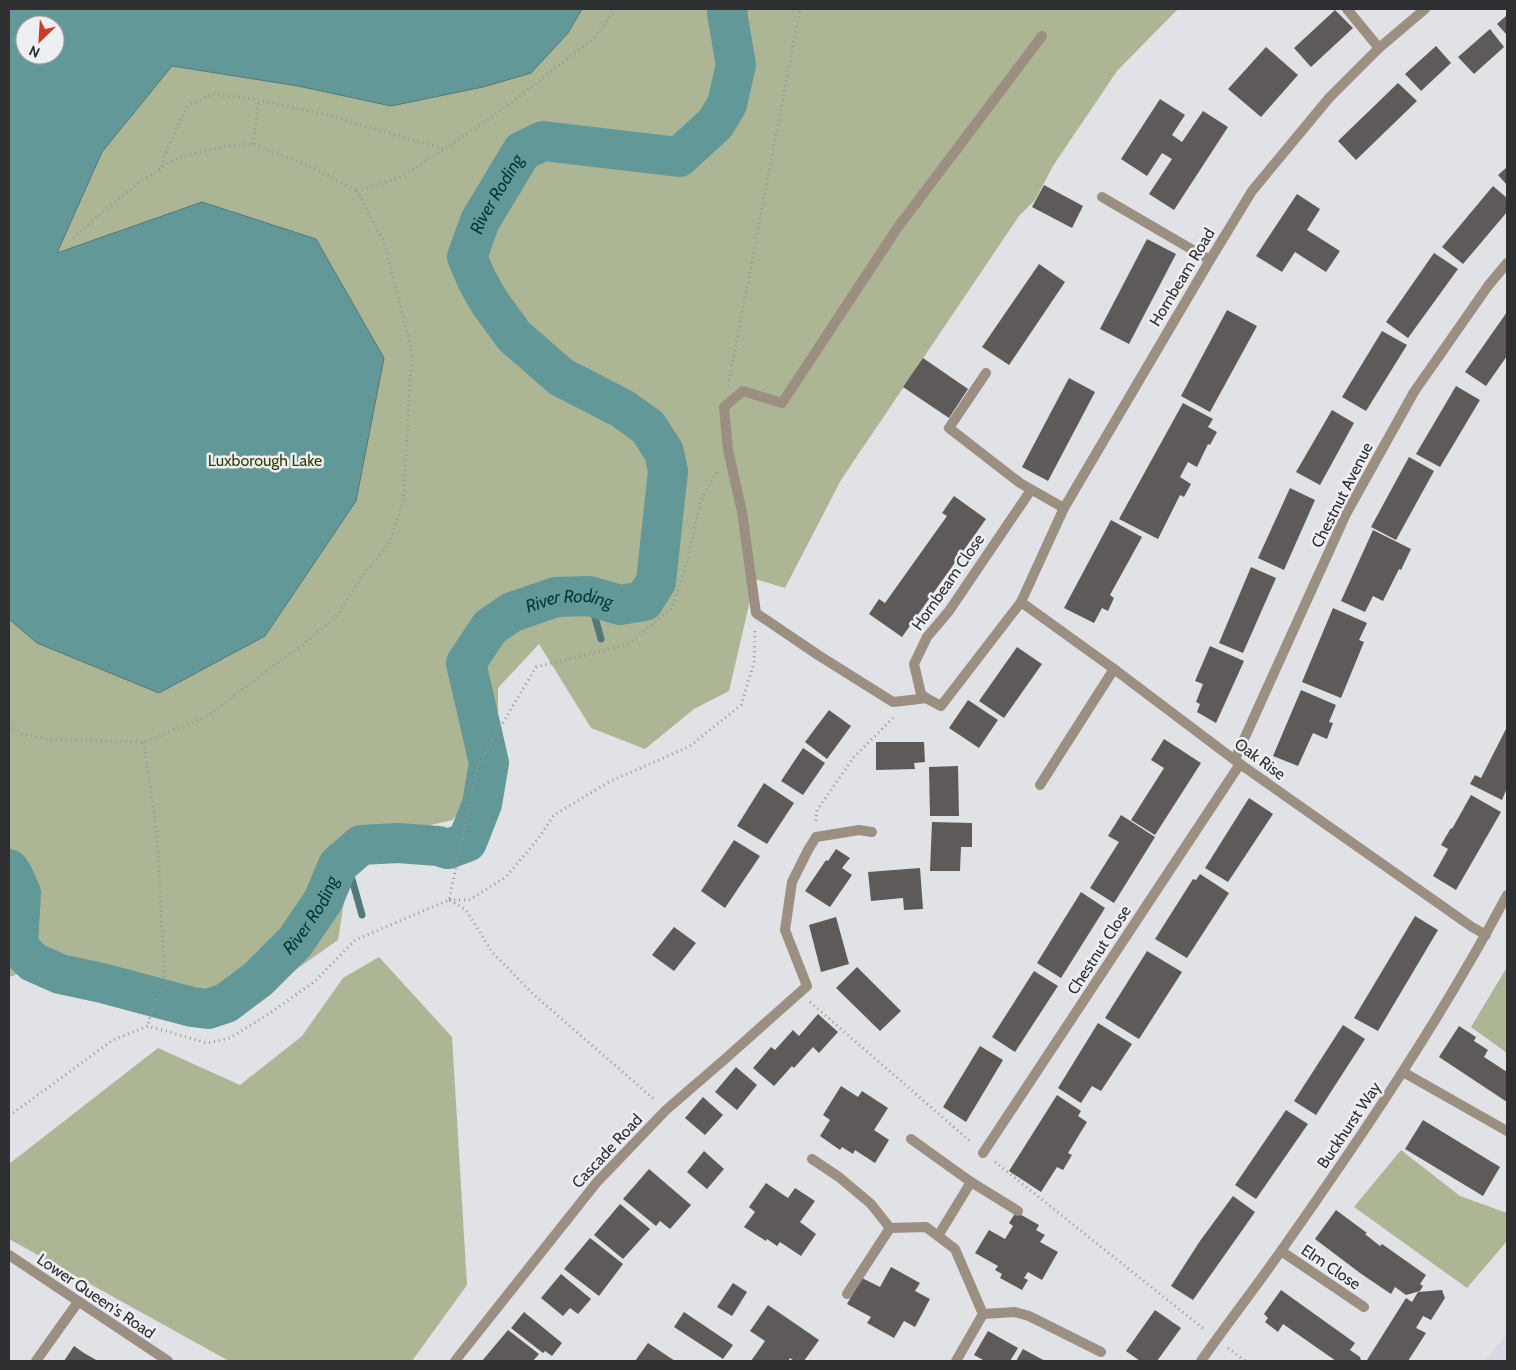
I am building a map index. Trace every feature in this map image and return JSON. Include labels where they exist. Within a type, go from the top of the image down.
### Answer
[{"type":"street","points":[[1347,9],[1380,48]]},
{"type":"street","name":"Hornbeam Road","points":[[1021,602],[1064,508],[1210,260],[1258,184],[1328,98],[1380,48],[1425,9]]},
{"type":"street","points":[[1021,602],[941,706],[926,698],[893,702],[818,655],[756,613],[742,512],[728,450],[724,407],[743,391],[782,403],[898,227],[1042,36]]},
{"type":"street","points":[[1102,197],[1210,260]]},
{"type":"street","name":"Chestnut Avenue","points":[[1237,761],[1346,514],[1414,392],[1488,286],[1507,263]]},
{"type":"street","points":[[986,373],[949,428],[1020,483],[1064,508]]},
{"type":"street","name":"Hornbeam Close","points":[[926,698],[921,694],[914,664],[927,637],[949,611],[1031,490]]},
{"type":"street","name":"Oak Rise","points":[[1021,602],[1237,761],[1472,927],[1486,934]]},
{"type":"street","points":[[1040,785],[1114,669]]},
{"type":"street","name":"Chestnut Close","points":[[983,1153],[1237,761]]},
{"type":"street","points":[[803,989],[785,930],[792,882],[816,837],[859,830],[872,832]]},
{"type":"street","name":"Buckhurst Way","points":[[1201,1361],[1281,1251],[1403,1072],[1445,1005],[1507,895]]},
{"type":"street","name":"Cascade Road","points":[[455,1361],[597,1182],[666,1110],[803,989]]},
{"type":"street","points":[[1403,1072],[1507,1132]]},
{"type":"street","points":[[911,1139],[971,1182],[1018,1212]]},
{"type":"street","points":[[812,1159],[839,1177],[871,1204],[890,1228]]},
{"type":"street","points":[[938,1236],[971,1182]]},
{"type":"street","points":[[890,1228],[926,1227],[955,1249],[983,1314]]},
{"type":"street","points":[[847,1294],[890,1228]]},
{"type":"street","name":"Elm Close","points":[[1281,1251],[1364,1307]]},
{"type":"street","name":"Lower Queen's Road","points":[[9,1255],[168,1361]]},
{"type":"street","points":[[36,1361],[78,1302]]},
{"type":"street","points":[[983,1314],[1015,1312],[1028,1316],[1101,1352]]},
{"type":"street","points":[[956,1361],[983,1314]]},
{"type":"path","points":[[357,191],[404,176],[498,113],[593,39],[616,9]]},
{"type":"path","points":[[724,407],[800,9]]},
{"type":"path","points":[[159,170],[175,130],[188,106],[213,94],[259,100],[327,115],[444,150]]},
{"type":"path","points":[[253,144],[259,100]]},
{"type":"path","points":[[9,725],[22,734],[45,739],[144,742],[209,716],[336,617],[361,578],[390,542],[403,501],[412,352],[384,242],[357,191],[312,167],[253,144],[226,146],[178,158],[140,182],[73,238]]},
{"type":"path","points":[[449,900],[478,765],[536,667],[627,645],[672,608],[687,562],[701,500],[728,450]]},
{"type":"path","points":[[9,1116],[113,1040],[148,1026],[207,1043],[230,1038],[314,982],[355,940],[449,900],[469,900],[506,877],[538,839],[554,815],[609,782],[690,746],[741,706],[754,663],[756,613]]},
{"type":"path","points":[[816,837],[816,810],[854,757],[911,700]]},
{"type":"path","points":[[144,742],[158,834],[165,983],[151,1011],[148,1026]]},
{"type":"path","points":[[449,900],[466,910],[492,952],[534,995],[666,1110]]},
{"type":"path","points":[[803,989],[983,1153],[1216,1339]]},
{"type":"shaded area","points":[[1507,1333],[1507,1361],[1485,1361]]},
{"type":"green space","name":"Luxborough Lake","points":[[9,9],[1178,9],[1117,71],[1053,166],[1035,200],[1019,216],[841,480],[785,588],[755,579],[729,691],[694,709],[645,749],[591,728],[539,644],[498,688],[498,810],[454,817],[453,820],[390,832],[350,864],[338,940],[281,980],[208,1004],[63,958],[9,977]]},
{"type":"green space","points":[[379,957],[452,1037],[467,1285],[412,1361],[229,1361],[9,1239],[9,1164],[158,1048],[240,1085],[302,1036],[343,978]]},
{"type":"green space","points":[[1507,967],[1507,1053],[1471,1027]]},
{"type":"green space","points":[[1401,1150],[1460,1196],[1507,1213],[1507,1241],[1467,1288],[1354,1207]]},
{"type":"water","name":"Luxborough Lake","points":[[9,9],[582,9],[568,33],[531,73],[483,87],[391,106],[298,86],[172,66],[102,152],[57,253],[202,202],[316,239],[384,358],[356,501],[265,636],[159,693],[37,643],[9,619]]},
{"type":"building","points":[[1335,10],[1353,28],[1311,67],[1294,48]]},
{"type":"building","points":[[1507,15],[1507,35],[1497,24]]},
{"type":"building","points":[[1490,29],[1504,47],[1474,74],[1458,57]]},
{"type":"building","points":[[1436,46],[1451,63],[1421,91],[1405,74]]},
{"type":"building","points":[[1266,47],[1298,75],[1261,117],[1228,89]]},
{"type":"building","points":[[1398,83],[1417,101],[1356,160],[1338,141]]},
{"type":"building","points":[[1160,99],[1185,115],[1172,135],[1182,142],[1203,111],[1228,127],[1174,210],[1149,194],[1172,159],[1162,153],[1147,176],[1121,159]]},
{"type":"building","points":[[1507,167],[1507,185],[1498,175]]},
{"type":"building","points":[[1044,185],[1083,206],[1072,228],[1032,207]]},
{"type":"building","points":[[1493,186],[1507,198],[1507,212],[1463,264],[1442,247]]},
{"type":"building","points":[[1297,194],[1320,209],[1307,230],[1340,251],[1326,272],[1295,252],[1282,272],[1256,256]]},
{"type":"building","points":[[1147,239],[1176,254],[1129,344],[1100,329]]},
{"type":"building","points":[[1434,253],[1458,269],[1408,338],[1386,322]]},
{"type":"building","points":[[1039,264],[1065,282],[1009,365],[982,347]]},
{"type":"building","points":[[1227,310],[1257,326],[1210,412],[1181,396]]},
{"type":"building","points":[[1507,312],[1507,356],[1486,386],[1465,372]]},
{"type":"building","points":[[1382,331],[1407,345],[1366,411],[1342,397]]},
{"type":"building","points":[[923,358],[968,389],[949,418],[903,387]]},
{"type":"building","points":[[1069,378],[1095,392],[1048,481],[1022,467]]},
{"type":"building","points":[[1456,386],[1480,400],[1440,467],[1416,454]]},
{"type":"building","points":[[1183,403],[1213,419],[1208,427],[1217,432],[1210,445],[1208,444],[1197,467],[1188,462],[1180,477],[1191,484],[1184,497],[1180,495],[1158,539],[1119,519]]},
{"type":"building","points":[[1332,410],[1354,423],[1320,485],[1296,472]]},
{"type":"building","points":[[1409,457],[1434,471],[1396,540],[1371,527]]},
{"type":"building","points":[[1290,488],[1315,500],[1284,570],[1258,558]]},
{"type":"building","points":[[954,496],[986,519],[902,637],[869,614],[879,599],[885,603],[947,516],[942,513]]},
{"type":"building","points":[[1111,520],[1142,537],[1110,595],[1114,598],[1108,611],[1102,608],[1094,623],[1064,608]]},
{"type":"building","points":[[1373,530],[1411,549],[1383,601],[1373,596],[1365,612],[1341,601]]},
{"type":"building","points":[[1251,567],[1276,578],[1243,653],[1219,643]]},
{"type":"building","points":[[1333,608],[1367,623],[1359,640],[1364,642],[1341,698],[1302,682]]},
{"type":"building","points":[[1210,646],[1244,661],[1216,723],[1197,712],[1200,704],[1196,702],[1203,684],[1195,681]]},
{"type":"building","points":[[1017,647],[1042,664],[1004,718],[979,701]]},
{"type":"building","points":[[1301,690],[1336,705],[1329,722],[1333,723],[1327,739],[1313,733],[1298,766],[1273,756]]},
{"type":"building","points":[[968,700],[998,720],[979,748],[949,728]]},
{"type":"building","points":[[829,710],[851,726],[827,759],[805,742]]},
{"type":"building","points":[[1507,727],[1507,788],[1502,800],[1470,784],[1475,775],[1481,778]]},
{"type":"building","points":[[1164,739],[1201,763],[1155,835],[1131,820],[1164,768],[1151,760]]},
{"type":"building","points":[[876,742],[924,742],[925,762],[914,763],[915,769],[876,770]]},
{"type":"building","points":[[803,748],[825,763],[803,795],[781,781]]},
{"type":"building","points":[[958,766],[959,816],[930,816],[929,767]]},
{"type":"building","points":[[764,783],[794,803],[767,844],[737,826]]},
{"type":"building","points":[[1471,795],[1501,812],[1456,890],[1433,876],[1448,849],[1441,845]]},
{"type":"building","points":[[1249,798],[1273,814],[1228,882],[1205,868]]},
{"type":"building","points":[[1121,815],[1155,837],[1114,903],[1090,888],[1119,842],[1108,836]]},
{"type":"building","points":[[932,822],[972,823],[972,847],[961,847],[960,871],[930,871]]},
{"type":"building","points":[[734,840],[760,856],[725,908],[701,891]]},
{"type":"building","points":[[836,849],[850,858],[842,868],[852,875],[830,907],[805,891],[826,860],[828,861]]},
{"type":"building","points":[[920,868],[923,909],[904,910],[903,898],[871,901],[868,872]]},
{"type":"building","points":[[1200,874],[1229,893],[1187,958],[1155,939],[1193,879],[1196,880]]},
{"type":"building","points":[[1081,892],[1105,908],[1061,978],[1037,963]]},
{"type":"building","points":[[1415,916],[1438,930],[1378,1031],[1354,1018]]},
{"type":"building","points":[[836,917],[849,964],[821,972],[809,925]]},
{"type":"building","points":[[674,927],[696,943],[674,971],[652,955]]},
{"type":"building","points":[[1147,951],[1182,972],[1139,1039],[1105,1018]]},
{"type":"building","points":[[857,967],[901,1011],[880,1031],[836,988]]},
{"type":"building","points":[[1034,971],[1058,986],[1015,1052],[992,1037]]},
{"type":"building","points":[[818,1014],[838,1032],[819,1053],[813,1047],[774,1086],[753,1068],[771,1047],[775,1050],[793,1030],[799,1036]]},
{"type":"building","points":[[1098,1023],[1132,1044],[1101,1091],[1092,1086],[1081,1103],[1058,1088]]},
{"type":"building","points":[[1343,1025],[1365,1039],[1316,1115],[1294,1101]]},
{"type":"building","points":[[1459,1026],[1476,1037],[1474,1041],[1488,1050],[1484,1057],[1507,1072],[1507,1102],[1439,1057]]},
{"type":"building","points":[[980,1046],[1003,1060],[966,1122],[943,1107]]},
{"type":"building","points":[[736,1067],[757,1085],[737,1110],[715,1092]]},
{"type":"building","points":[[841,1086],[858,1097],[862,1091],[888,1108],[874,1130],[889,1140],[875,1163],[855,1150],[853,1154],[842,1147],[840,1150],[820,1136],[830,1120],[823,1115]]},
{"type":"building","points":[[1057,1095],[1081,1111],[1078,1116],[1087,1122],[1068,1153],[1072,1155],[1063,1170],[1057,1167],[1041,1192],[1009,1171]]},
{"type":"building","points":[[703,1097],[723,1115],[705,1135],[685,1118]]},
{"type":"building","points":[[1286,1110],[1308,1124],[1256,1199],[1235,1185]]},
{"type":"building","points":[[1423,1120],[1500,1167],[1483,1196],[1405,1149]]},
{"type":"building","points":[[704,1151],[724,1169],[707,1189],[687,1172]]},
{"type":"building","points":[[649,1169],[691,1205],[670,1229],[660,1221],[656,1226],[623,1199]]},
{"type":"building","points":[[766,1183],[788,1198],[795,1188],[815,1201],[800,1222],[816,1234],[801,1256],[780,1242],[777,1246],[744,1227],[755,1212],[749,1207]]},
{"type":"building","points":[[1233,1196],[1255,1212],[1193,1300],[1171,1286],[1200,1241]]},
{"type":"building","points":[[620,1204],[650,1229],[623,1259],[594,1235]]},
{"type":"building","points":[[1336,1210],[1367,1233],[1365,1234],[1380,1246],[1382,1244],[1426,1275],[1420,1284],[1423,1286],[1420,1291],[1406,1295],[1395,1287],[1391,1294],[1315,1239]]},
{"type":"building","points":[[1016,1212],[1039,1225],[1036,1230],[1045,1235],[1040,1242],[1058,1252],[1042,1280],[1028,1272],[1024,1278],[1028,1280],[1022,1290],[1000,1278],[1002,1274],[995,1270],[998,1266],[975,1253],[989,1230],[1005,1239],[1013,1226],[1009,1223]]},
{"type":"building","points":[[590,1238],[623,1264],[599,1296],[564,1269]]},
{"type":"building","points":[[891,1267],[920,1283],[915,1291],[930,1299],[915,1327],[904,1321],[894,1338],[867,1323],[871,1317],[847,1304],[862,1278],[880,1287]]},
{"type":"building","points":[[561,1274],[591,1299],[578,1314],[570,1308],[563,1316],[541,1298]]},
{"type":"building","points":[[733,1283],[747,1292],[732,1316],[717,1307]]},
{"type":"building","points":[[1281,1290],[1355,1343],[1350,1350],[1360,1357],[1361,1361],[1336,1361],[1283,1324],[1278,1332],[1265,1322],[1268,1318],[1264,1314]]},
{"type":"building","points":[[1442,1290],[1445,1298],[1431,1320],[1423,1316],[1416,1328],[1426,1333],[1408,1361],[1367,1360],[1406,1298],[1412,1302],[1418,1292]]},
{"type":"building","points":[[768,1305],[819,1340],[804,1361],[794,1361],[790,1358],[788,1361],[751,1361],[765,1341],[750,1331]]},
{"type":"building","points":[[1155,1310],[1181,1328],[1157,1361],[1140,1361],[1126,1351]]},
{"type":"building","points":[[524,1312],[562,1343],[552,1356],[545,1351],[543,1353],[511,1328]]},
{"type":"building","points":[[684,1312],[733,1345],[723,1359],[674,1327]]},
{"type":"building","points":[[508,1330],[539,1354],[533,1361],[482,1361]]},
{"type":"building","points":[[988,1331],[1018,1348],[1010,1361],[985,1361],[974,1355]]},
{"type":"building","points":[[648,1343],[675,1361],[635,1361]]},
{"type":"building","points":[[74,1346],[84,1353],[98,1361],[64,1361]]},
{"type":"building","points":[[1023,1349],[1045,1361],[1016,1361]]},
{"type":"waterway","name":"River Roding","points":[[9,869],[21,893],[18,944],[33,962],[60,974],[192,1007],[208,1009],[226,1003],[258,979],[295,942],[323,901],[338,865],[361,845],[398,843],[438,846],[448,849],[467,842],[482,804],[489,763],[466,663],[490,627],[512,612],[556,597],[589,596],[620,605],[644,601],[656,582],[668,471],[664,452],[648,427],[623,409],[561,377],[514,336],[488,300],[467,257],[480,221],[522,151],[543,141],[679,157],[716,123],[727,104],[736,65],[727,13],[728,9]]},
{"type":"waterway","points":[[589,596],[601,639]]},
{"type":"waterway","points":[[346,858],[362,915]]}]
